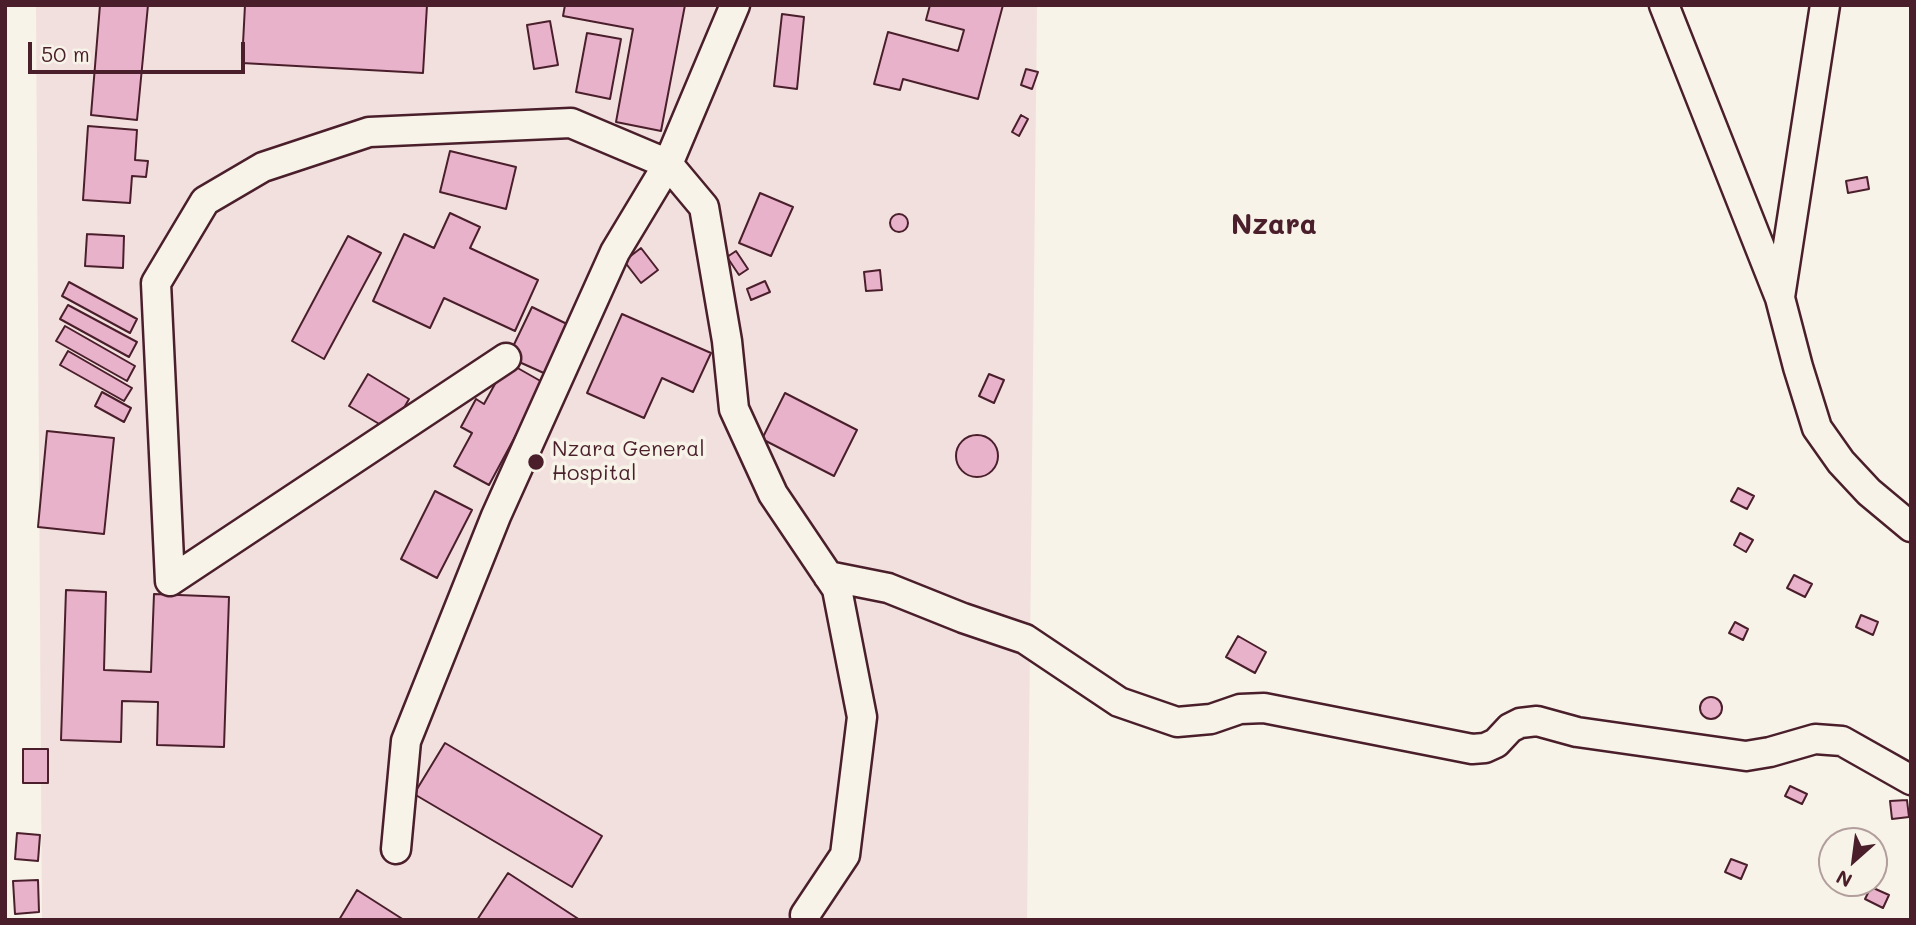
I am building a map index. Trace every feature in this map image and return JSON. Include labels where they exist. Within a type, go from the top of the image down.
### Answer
[{"type":"street","points":[[396,849],[406,741],[496,516],[615,252],[668,164],[735,5]]},
{"type":"street","points":[[1664,5],[1780,298],[1817,428],[1840,462],[1869,492],[1911,527]]},
{"type":"street","points":[[1780,298],[1825,5]]},
{"type":"street","points":[[506,358],[170,581],[156,283],[205,201],[263,167],[369,132],[571,122],[668,164],[704,207],[727,341],[734,409],[774,494],[837,589],[862,717],[845,855],[805,915]]},
{"type":"street","points":[[828,576],[888,588],[1025,639],[1119,702],[1178,722],[1211,719],[1240,709],[1264,708],[1472,749],[1485,748],[1496,743],[1510,728],[1520,723],[1537,721],[1577,732],[1746,757],[1815,739],[1842,741],[1911,780]]},
{"type":"shaded area","name":"Nzara General Hospital","points":[[36,5],[1037,5],[1027,920],[42,920]]},
{"type":"building","points":[[100,5],[148,5],[137,120],[91,115]]},
{"type":"building","points":[[245,5],[427,5],[423,73],[242,63]]},
{"type":"building","points":[[565,5],[685,5],[661,131],[616,122],[633,29],[563,16]]},
{"type":"building","points":[[930,5],[1003,5],[978,99],[903,79],[900,90],[874,84],[888,32],[958,51],[964,30],[926,20]]},
{"type":"building","points":[[782,14],[804,17],[797,89],[774,86]]},
{"type":"building","points":[[550,21],[558,65],[534,69],[527,25]]},
{"type":"building","points":[[587,33],[621,39],[610,99],[576,92]]},
{"type":"building","points":[[1026,69],[1038,72],[1032,89],[1021,85]]},
{"type":"building","points":[[1021,115],[1028,119],[1019,136],[1012,132]]},
{"type":"building","points":[[88,126],[137,130],[135,160],[148,161],[146,177],[132,176],[130,203],[83,200]]},
{"type":"building","points":[[450,151],[516,167],[506,209],[440,192]]},
{"type":"building","points":[[1867,177],[1869,189],[1848,193],[1846,181]]},
{"type":"building","points":[[760,193],[793,207],[771,256],[739,243]]},
{"type":"building","points":[[450,213],[480,227],[470,248],[538,280],[515,331],[444,298],[430,328],[373,301],[404,234],[434,248]]},
{"type":"building","points":[[899,214],[905,217],[908,223],[905,229],[899,232],[893,229],[890,223],[893,217]]},
{"type":"building","points":[[87,234],[124,236],[123,268],[85,266]]},
{"type":"building","points":[[348,236],[381,253],[324,359],[292,341]]},
{"type":"building","points":[[641,248],[658,270],[641,283],[624,261]]},
{"type":"building","points":[[736,251],[748,269],[739,275],[727,257]]},
{"type":"building","points":[[880,270],[882,290],[866,291],[864,272]]},
{"type":"building","points":[[765,281],[770,292],[751,300],[747,289]]},
{"type":"building","points":[[69,282],[137,319],[130,333],[62,296]]},
{"type":"building","points":[[68,305],[137,342],[129,357],[60,319]]},
{"type":"building","points":[[532,307],[569,325],[546,374],[508,357]]},
{"type":"building","points":[[622,314],[711,353],[693,392],[662,378],[644,418],[587,393]]},
{"type":"building","points":[[65,326],[135,366],[127,381],[56,341]]},
{"type":"building","points":[[68,351],[132,388],[124,401],[60,365]]},
{"type":"building","points":[[507,362],[544,383],[489,485],[454,466],[472,433],[461,427],[476,399],[484,404]]},
{"type":"building","points":[[368,374],[409,399],[391,431],[349,406]]},
{"type":"building","points":[[989,374],[1004,380],[994,403],[979,396]]},
{"type":"building","points":[[102,392],[131,408],[124,422],[95,406]]},
{"type":"building","points":[[785,393],[857,430],[834,476],[762,439]]},
{"type":"building","points":[[47,431],[114,438],[104,534],[38,527]]},
{"type":"building","points":[[977,435],[992,441],[998,456],[992,471],[977,477],[962,471],[956,456],[962,441]]},
{"type":"building","points":[[1738,488],[1754,496],[1747,509],[1731,501]]},
{"type":"building","points":[[435,491],[472,510],[437,578],[401,559]]},
{"type":"building","points":[[1740,533],[1753,540],[1746,552],[1734,545]]},
{"type":"building","points":[[1794,575],[1812,584],[1805,597],[1787,588]]},
{"type":"building","points":[[66,590],[106,592],[104,670],[151,672],[154,594],[229,597],[224,747],[157,745],[158,702],[122,701],[121,742],[61,740]]},
{"type":"building","points":[[1861,615],[1878,622],[1873,635],[1856,627]]},
{"type":"building","points":[[1735,622],[1748,629],[1743,640],[1729,633]]},
{"type":"building","points":[[1238,636],[1266,652],[1255,673],[1226,657]]},
{"type":"building","points":[[1711,697],[1719,700],[1722,708],[1719,716],[1711,719],[1703,716],[1700,708],[1703,700]]},
{"type":"building","points":[[445,743],[602,836],[572,887],[414,794]]},
{"type":"building","points":[[23,749],[48,749],[48,783],[23,783]]},
{"type":"building","points":[[1790,786],[1807,794],[1802,804],[1785,796]]},
{"type":"building","points":[[1907,800],[1909,817],[1892,819],[1890,801]]},
{"type":"building","points":[[17,833],[40,835],[38,861],[15,859]]},
{"type":"building","points":[[1731,859],[1747,865],[1741,879],[1725,872]]},
{"type":"building","points":[[508,873],[580,920],[477,920]]},
{"type":"building","points":[[38,880],[39,912],[15,914],[13,881]]},
{"type":"building","points":[[357,890],[404,920],[339,920]]},
{"type":"building","points":[[1889,895],[1883,908],[1865,899],[1888,897]]},
{"type":"place","name":"Nzara General Hospital","points":[[536,462]]},
{"type":"district","name":"Nzara","points":[[1274,225]]}]
